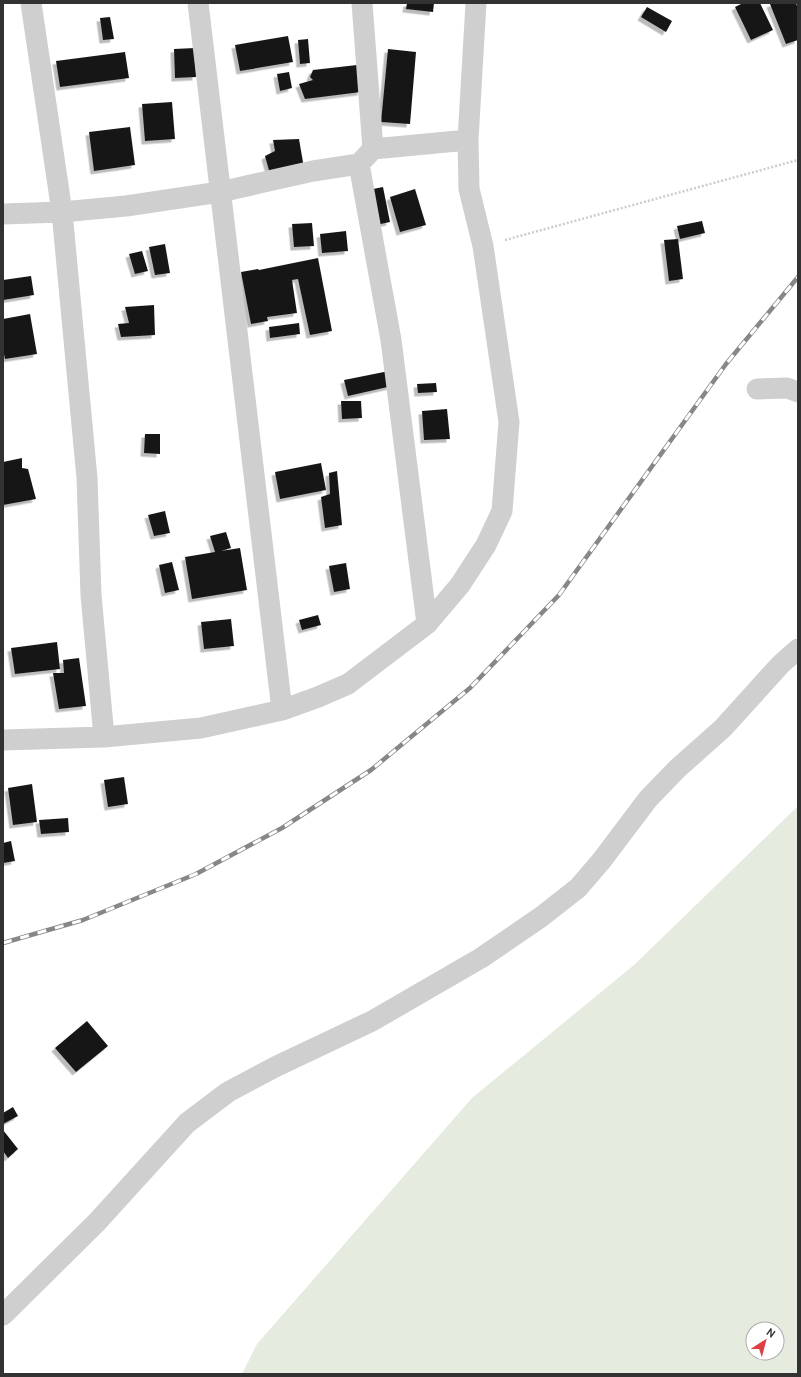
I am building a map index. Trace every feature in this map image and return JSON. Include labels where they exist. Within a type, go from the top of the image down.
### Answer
[{"type":"street","points":[[31,3],[62,212],[87,478],[91,595],[104,737]]},
{"type":"street","points":[[198,3],[282,710]]},
{"type":"street","points":[[362,3],[373,149]]},
{"type":"street","points":[[3,740],[104,737],[201,728],[282,710],[318,697],[348,684],[427,624],[460,585],[486,545],[502,511],[509,422],[483,246],[469,189],[468,140],[476,3]]},
{"type":"street","points":[[3,214],[62,212],[126,206],[220,192],[313,171],[359,164],[373,149],[468,140]]},
{"type":"street","points":[[359,164],[391,340],[427,624]]},
{"type":"street","points":[[757,389],[787,388],[798,392]]},
{"type":"street","points":[[3,1315],[97,1222],[187,1123],[228,1092],[274,1067],[372,1021],[481,958],[541,917],[578,888],[602,860],[648,799],[678,768],[723,728],[781,664],[798,649]]},
{"type":"path","points":[[483,246],[798,160]]},
{"type":"shaded area","points":[[798,806],[798,1374],[242,1374],[257,1344],[472,1098],[634,965]]},
{"type":"building","points":[[407,3],[434,3],[433,12],[406,9]]},
{"type":"building","points":[[743,3],[760,3],[773,30],[751,40],[735,7]]},
{"type":"building","points":[[796,3],[798,9],[798,40],[786,44],[770,4]]},
{"type":"building","points":[[647,7],[672,21],[666,32],[641,17]]},
{"type":"building","points":[[110,17],[114,39],[103,40],[100,18]]},
{"type":"building","points":[[288,36],[293,62],[240,71],[235,45]]},
{"type":"building","points":[[308,39],[310,63],[300,64],[298,40]]},
{"type":"building","points":[[195,48],[196,77],[175,78],[174,49]]},
{"type":"building","points":[[388,49],[416,52],[410,124],[381,122]]},
{"type":"building","points":[[125,52],[129,78],[60,87],[56,61]]},
{"type":"building","points":[[357,65],[361,92],[305,99],[299,84],[313,80],[310,77],[313,70]]},
{"type":"building","points":[[289,72],[292,88],[280,91],[277,74]]},
{"type":"building","points":[[172,102],[175,139],[145,141],[142,104]]},
{"type":"building","points":[[130,127],[135,165],[94,171],[89,132]]},
{"type":"building","points":[[299,139],[304,168],[270,174],[265,156],[275,151],[273,140]]},
{"type":"building","points":[[383,187],[390,222],[376,225],[368,190]]},
{"type":"building","points":[[415,189],[426,225],[400,232],[390,197]]},
{"type":"building","points":[[702,221],[705,233],[680,239],[677,226]]},
{"type":"building","points":[[312,223],[314,246],[294,247],[292,224]]},
{"type":"building","points":[[346,231],[348,251],[322,253],[320,234]]},
{"type":"building","points":[[678,239],[683,279],[669,281],[664,240]]},
{"type":"building","points":[[165,244],[170,273],[155,275],[149,247]]},
{"type":"building","points":[[142,251],[148,271],[135,274],[129,254]]},
{"type":"building","points":[[318,258],[332,331],[310,335],[298,279],[292,280],[297,313],[267,317],[268,321],[251,324],[241,272],[259,270]]},
{"type":"building","points":[[31,276],[34,295],[3,300],[3,280]]},
{"type":"building","points":[[154,305],[155,335],[121,337],[118,324],[129,323],[125,307]]},
{"type":"building","points":[[30,314],[37,354],[5,359],[3,349],[3,319]]},
{"type":"building","points":[[299,323],[300,334],[270,338],[269,327]]},
{"type":"building","points":[[389,371],[392,386],[348,396],[344,380]]},
{"type":"building","points":[[436,383],[437,392],[418,393],[417,384]]},
{"type":"building","points":[[341,401],[361,401],[362,418],[342,419]]},
{"type":"building","points":[[447,409],[450,439],[424,440],[422,411]]},
{"type":"building","points":[[145,434],[160,434],[160,454],[144,453]]},
{"type":"building","points":[[22,458],[22,468],[28,469],[36,499],[3,505],[3,462]]},
{"type":"building","points":[[321,463],[326,490],[280,499],[275,472]]},
{"type":"building","points":[[337,471],[342,525],[325,528],[321,497],[330,494],[329,473]]},
{"type":"building","points":[[165,511],[170,533],[154,536],[148,515]]},
{"type":"building","points":[[226,532],[231,548],[221,551],[240,548],[247,590],[192,599],[185,557],[215,552],[210,536]]},
{"type":"building","points":[[172,562],[179,590],[165,593],[159,565]]},
{"type":"building","points":[[346,563],[350,589],[334,592],[329,566]]},
{"type":"building","points":[[318,615],[321,625],[302,630],[299,620]]},
{"type":"building","points":[[231,619],[234,646],[204,649],[201,622]]},
{"type":"building","points":[[57,642],[60,669],[15,674],[11,648]]},
{"type":"building","points":[[79,658],[86,706],[59,709],[53,673],[64,673],[63,660]]},
{"type":"building","points":[[124,777],[128,804],[108,807],[104,780]]},
{"type":"building","points":[[32,784],[37,822],[13,825],[8,788]]},
{"type":"building","points":[[68,818],[69,832],[41,834],[39,820]]},
{"type":"building","points":[[11,841],[15,861],[3,863],[3,843]]},
{"type":"building","points":[[87,1021],[108,1046],[76,1072],[55,1048]]},
{"type":"building","points":[[13,1107],[18,1116],[3,1124],[3,1113]]},
{"type":"building","points":[[3,1130],[18,1149],[8,1158],[3,1151]]},
{"type":"railway","points":[[3,943],[83,920],[196,874],[282,828],[371,770],[470,688],[559,595],[726,364],[798,277]]}]
